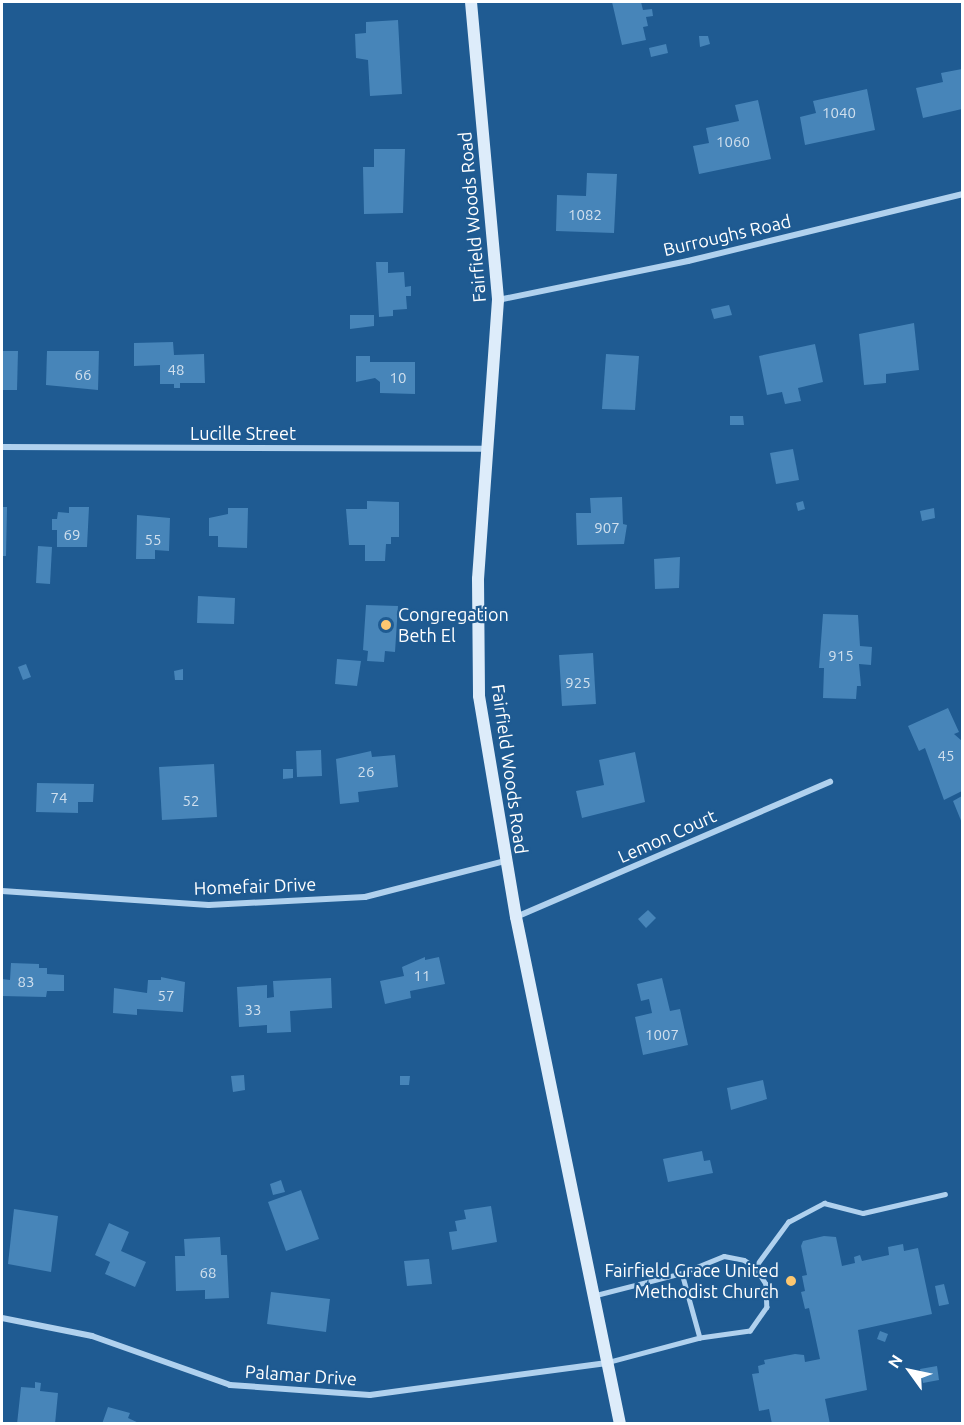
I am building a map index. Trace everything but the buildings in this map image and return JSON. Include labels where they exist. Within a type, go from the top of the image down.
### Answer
[{"type":"main road","name":"Fairfield Woods Road","points":[[471,2],[498,300],[485,449],[478,579],[479,696],[505,861],[620,1424]]},
{"type":"street","name":"Burroughs Road","points":[[498,300],[688,261],[963,194]]},
{"type":"street","name":"Lucille Street","points":[[2,447],[485,449]]},
{"type":"street","name":"Lemon Court","points":[[516,917],[830,782]]},
{"type":"street","name":"Homefair Drive","points":[[2,891],[209,905],[365,897],[505,861]]},
{"type":"street","name":"Palamar Drive","points":[[2,1318],[92,1336],[242,1386],[370,1395],[607,1363]]},
{"type":"lane","points":[[756,1267],[788,1222],[824,1203],[863,1213],[945,1194]]},
{"type":"lane","points":[[594,1295],[682,1273],[724,1256],[744,1260],[756,1267],[766,1284],[766,1308],[750,1331],[700,1338],[607,1363]]},
{"type":"lane","points":[[682,1273],[700,1338]]},
{"type":"place","name":"Congregation Beth El","points":[[386,625]]},
{"type":"place","name":"Fairfield Grace United Methodist Church","points":[[791,1281]]}]
